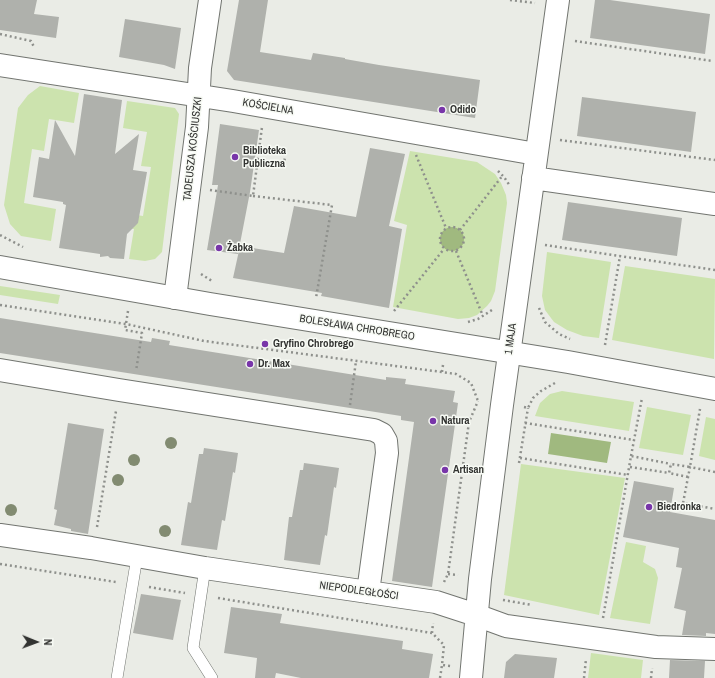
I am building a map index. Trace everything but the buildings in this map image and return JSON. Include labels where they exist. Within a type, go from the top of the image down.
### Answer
[{"type":"street","name":"TADEUSZA KOŚCIUSZKI","points":[[175,298],[197,127],[200,68],[210,0]]},
{"type":"street","name":"1 MAJA","points":[[471,673],[476,615],[509,352],[536,154],[549,2]]},
{"type":"street","name":"KOŚCIELNA","points":[[0,65],[199,96],[536,154]]},
{"type":"street","points":[[533,178],[715,204]]},
{"type":"street","name":"BOLESŁAWA CHROBREGO","points":[[0,266],[175,298],[509,352],[715,389]]},
{"type":"street","points":[[0,370],[374,430],[382,434],[386,441],[387,453],[368,592]]},
{"type":"street","name":"NIEPODLEGŁOŚCI","points":[[0,535],[91,548],[205,568],[436,602],[506,626],[656,647],[715,649]]},
{"type":"lane","points":[[117,678],[137,557]]},
{"type":"lane","points":[[205,568],[193,648],[212,678]]},
{"type":"path","points":[[510,0],[549,2]]},
{"type":"path","points":[[0,34],[32,41],[35,49]]},
{"type":"path","points":[[569,40],[713,61]]},
{"type":"path","points":[[253,196],[262,125]]},
{"type":"path","points":[[556,140],[715,160]]},
{"type":"path","points":[[258,162],[283,165],[285,158]]},
{"type":"path","points":[[460,230],[503,175]]},
{"type":"path","points":[[208,190],[332,205],[315,299]]},
{"type":"path","points":[[451,227],[460,230],[464,237],[464,243],[461,248],[450,252],[444,249],[441,245],[441,233],[451,227]]},
{"type":"path","points":[[542,245],[715,270]]},
{"type":"path","points":[[393,312],[444,249]]},
{"type":"path","points":[[456,251],[483,316]]},
{"type":"path","points":[[598,344],[605,345],[620,256]]},
{"type":"path","points":[[0,305],[126,324],[204,341],[442,372]]},
{"type":"path","points":[[538,306],[539,311],[546,322],[559,334],[572,340],[568,362]]},
{"type":"path","points":[[602,619],[642,397]]},
{"type":"path","points":[[448,574],[469,422],[478,401]]},
{"type":"path","points":[[701,409],[683,503],[715,509]]},
{"type":"path","points":[[525,423],[634,440]]},
{"type":"path","points":[[631,456],[715,472]]},
{"type":"path","points":[[520,458],[628,475]]},
{"type":"path","points":[[669,473],[671,464]]},
{"type":"path","points":[[630,467],[688,477]]},
{"type":"path","points":[[0,564],[432,633],[444,645],[440,678]]},
{"type":"path","points":[[499,599],[536,606]]},
{"type":"path","points":[[584,678],[586,656]]},
{"type":"path","points":[[442,665],[471,673]]},
{"type":"shaded area","points":[[40,86],[79,93],[74,123],[49,119],[44,151],[32,149],[24,203],[56,209],[51,241],[21,236],[10,224],[4,205],[18,108],[28,95]]},
{"type":"shaded area","points":[[127,101],[175,108],[179,114],[162,252],[155,259],[145,261],[129,259],[134,229],[107,225],[109,211],[143,216],[151,167],[141,166],[147,132],[123,128]]},
{"type":"shaded area","points":[[410,151],[477,162],[495,174],[506,195],[507,203],[495,291],[491,301],[477,315],[469,318],[458,319],[393,307],[407,225],[394,221]]},
{"type":"shaded area","points":[[452,227],[461,230],[464,239],[461,248],[452,251],[443,248],[440,239],[443,230]]},
{"type":"shaded area","points":[[547,252],[611,262],[599,338],[583,336],[567,330],[554,322],[545,310],[542,296]]},
{"type":"shaded area","points":[[625,266],[715,279],[714,359],[612,340]]},
{"type":"shaded area","points":[[0,286],[60,295],[58,304],[0,295]]},
{"type":"shaded area","points":[[562,391],[634,402],[629,431],[535,416],[540,403],[550,394]]},
{"type":"shaded area","points":[[647,407],[691,415],[683,455],[639,448]]},
{"type":"shaded area","points":[[706,417],[715,419],[715,460],[699,456]]},
{"type":"shaded area","points":[[551,433],[611,442],[607,463],[548,454]]},
{"type":"shaded area","points":[[521,464],[625,478],[599,615],[504,595]]},
{"type":"shaded area","points":[[626,542],[646,546],[643,562],[655,569],[658,578],[650,624],[610,618]]},
{"type":"shaded area","points":[[591,653],[643,660],[641,678],[588,678]]},
{"type":"place","name":"Odido","points":[[442,110]]},
{"type":"place","name":"Biblioteka Publiczna","points":[[235,157]]},
{"type":"place","name":"Żabka","points":[[219,248]]},
{"type":"place","name":"Gryfino Chrobrego","points":[[265,344]]},
{"type":"place","name":"Dr. Max","points":[[250,364]]},
{"type":"place","name":"Natura","points":[[433,421]]},
{"type":"place","name":"Artisan","points":[[445,470]]},
{"type":"place","name":"Biedronka","points":[[649,507]]}]
